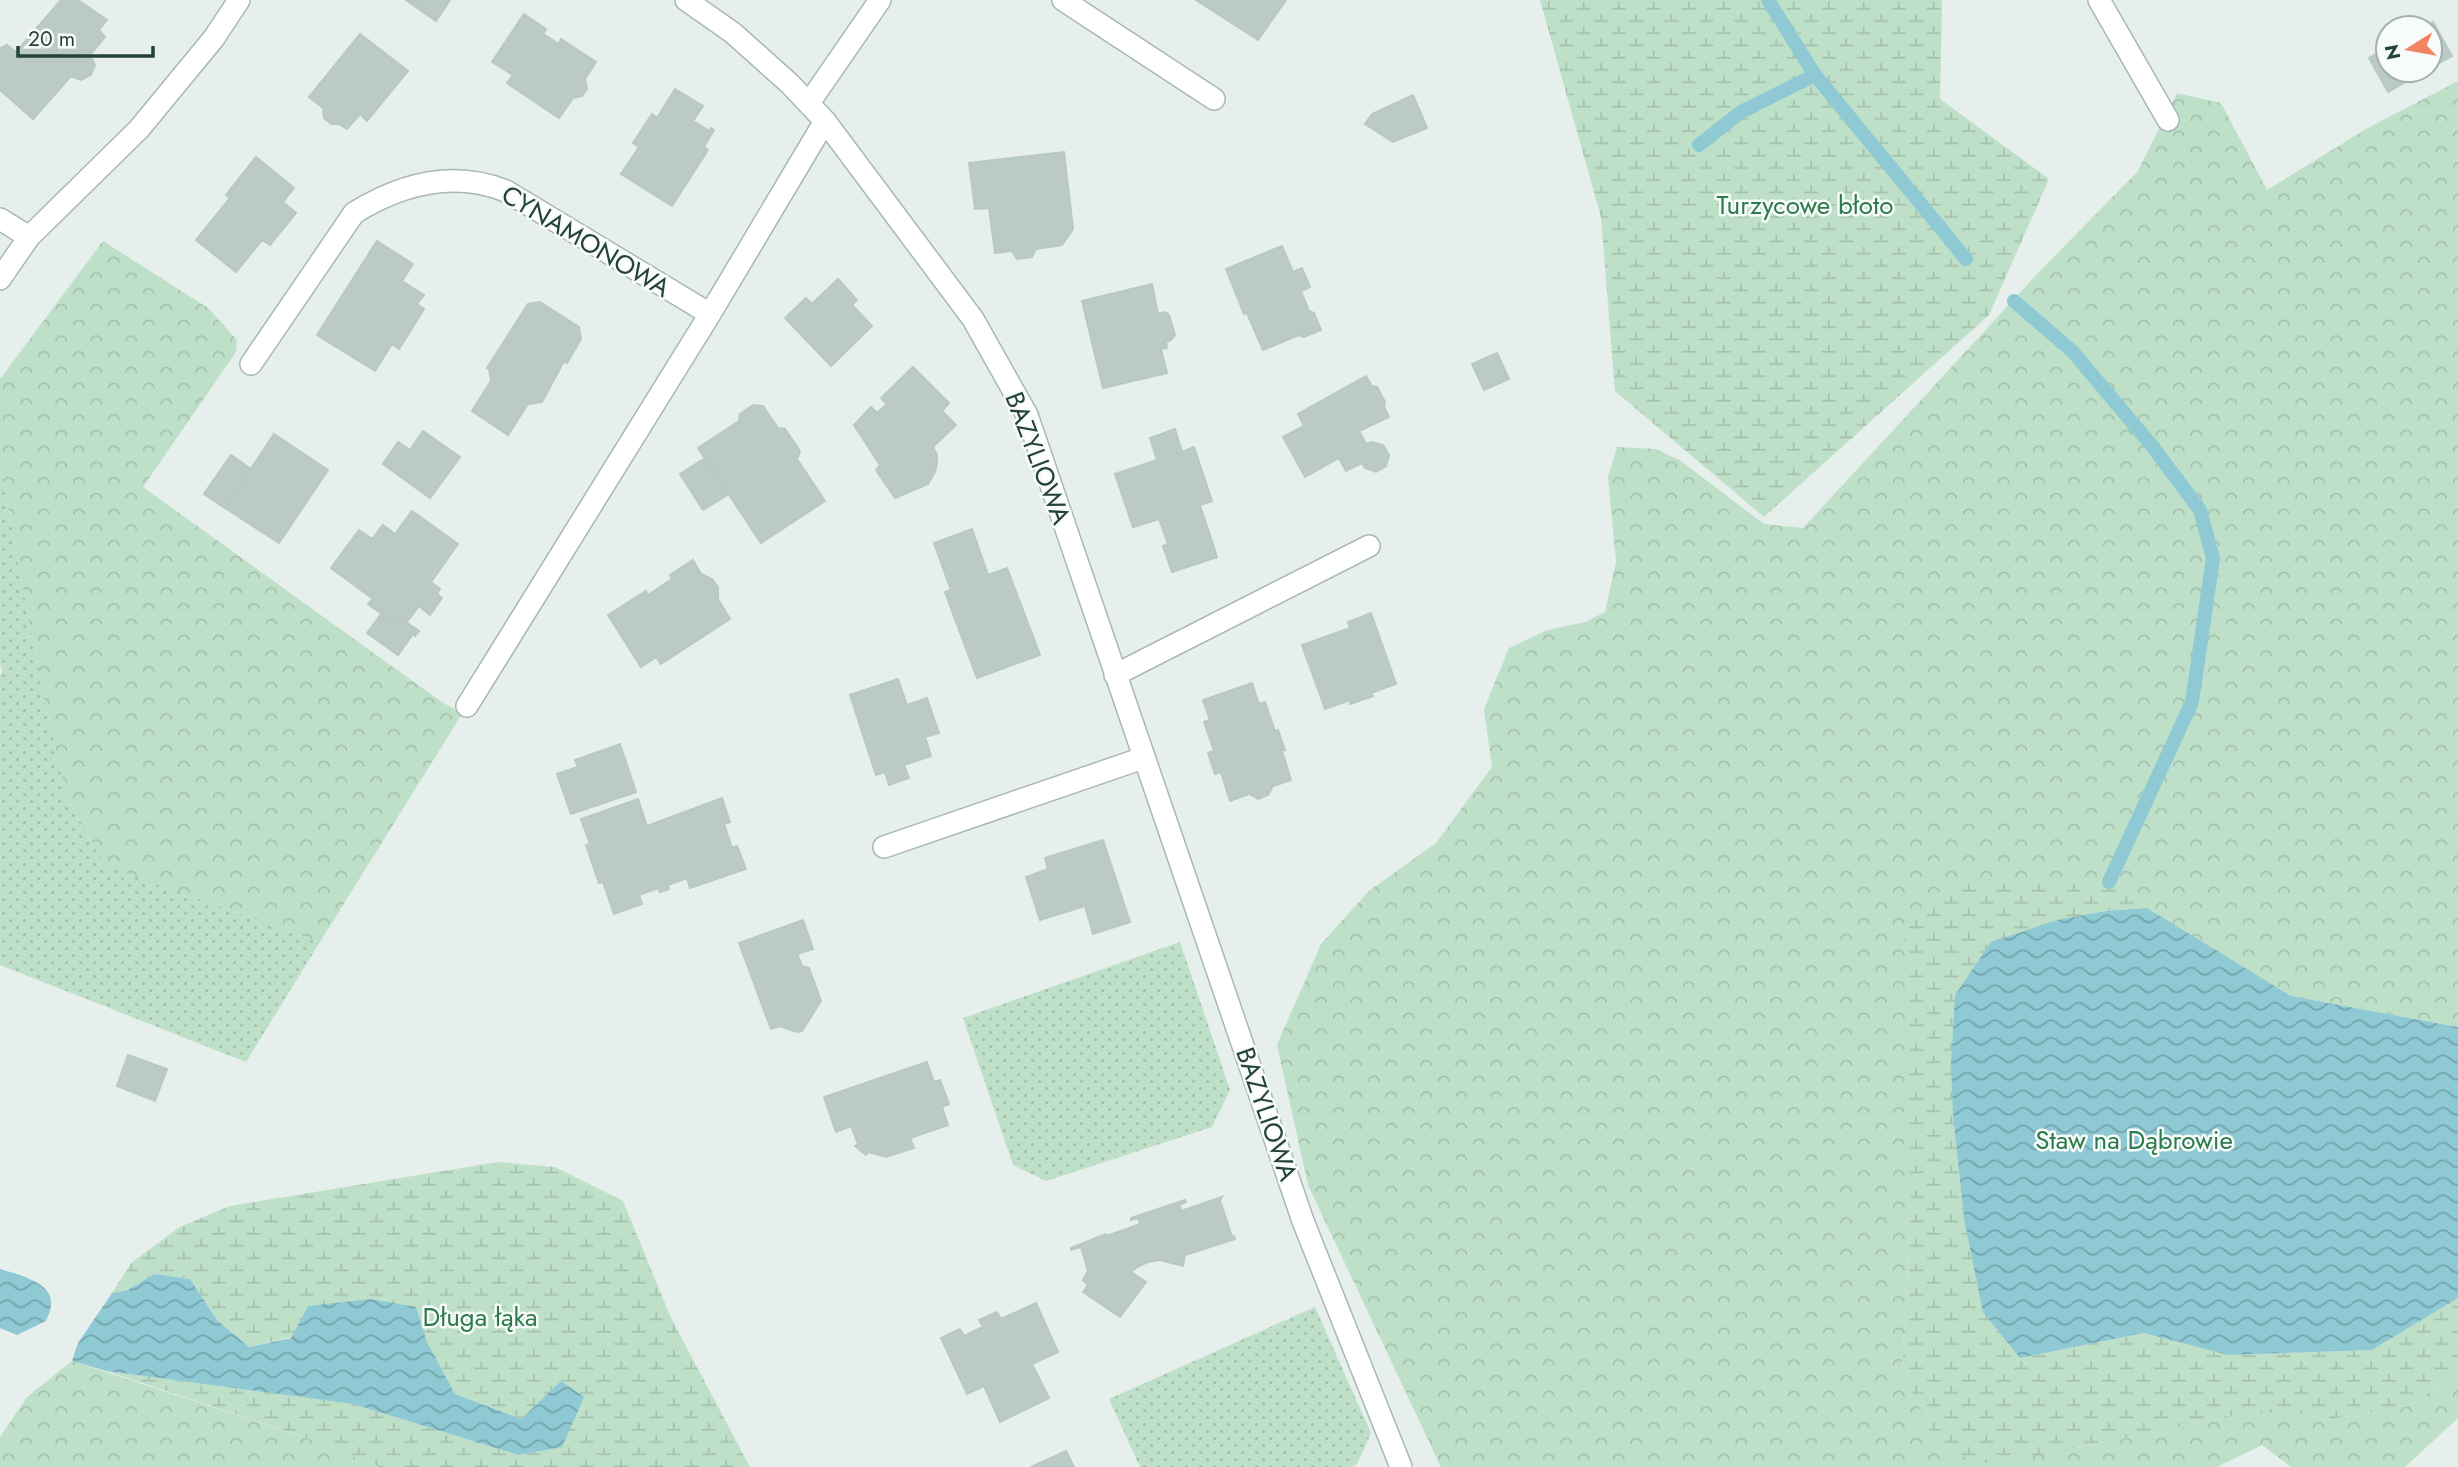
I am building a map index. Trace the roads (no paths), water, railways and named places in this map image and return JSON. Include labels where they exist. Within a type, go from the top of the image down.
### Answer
[{"type":"street","points":[[0,279],[29,237],[139,129],[214,38],[239,0]]},
{"type":"street","points":[[467,706],[710,314],[825,121],[733,33],[686,0]]},
{"type":"street","points":[[808,103],[880,0]]},
{"type":"street","points":[[1063,0],[1214,99]]},
{"type":"street","points":[[2099,0],[2168,120]]},
{"type":"street","name":"BAZYLIOWA","points":[[825,121],[973,319],[1027,415],[1303,1221],[1401,1467]]},
{"type":"street","name":"CYNAMONOWA","points":[[251,364],[354,213],[376,199],[424,183],[461,179],[488,184],[506,191],[710,314]]},
{"type":"street","points":[[0,219],[29,237]]},
{"type":"street","points":[[1115,675],[1369,546]]},
{"type":"street","points":[[884,846],[1143,758]]},
{"type":"water","points":[[2147,908],[2291,996],[2458,1027],[2458,1298],[2372,1350],[2228,1355],[2144,1333],[2020,1358],[1983,1312],[1964,1219],[1953,1115],[1951,1065],[1955,995],[1991,942],[2057,920],[2105,911]]},
{"type":"water","points":[[0,1269],[33,1280],[47,1290],[51,1305],[46,1321],[17,1335],[0,1328]]},
{"type":"water","points":[[154,1274],[190,1279],[217,1320],[249,1347],[291,1338],[308,1306],[370,1299],[416,1307],[427,1342],[455,1394],[521,1419],[561,1381],[584,1397],[562,1447],[518,1455],[353,1404],[106,1371],[72,1361],[78,1343],[112,1293],[128,1290]]},
{"type":"waterway","points":[[1768,0],[1815,75],[1966,259]]},
{"type":"waterway","points":[[1699,145],[1741,112],[1815,75]]},
{"type":"waterway","points":[[2014,301],[2073,352],[2152,446],[2200,510],[2213,558],[2192,702],[2109,882]]},
{"type":"park label","name":"Turzycowe błoto","points":[[1805,205]]},
{"type":"park label","name":"Staw na Dąbrowie","points":[[2134,1140]]},
{"type":"park label","name":"Długa łąka","points":[[480,1317]]}]
